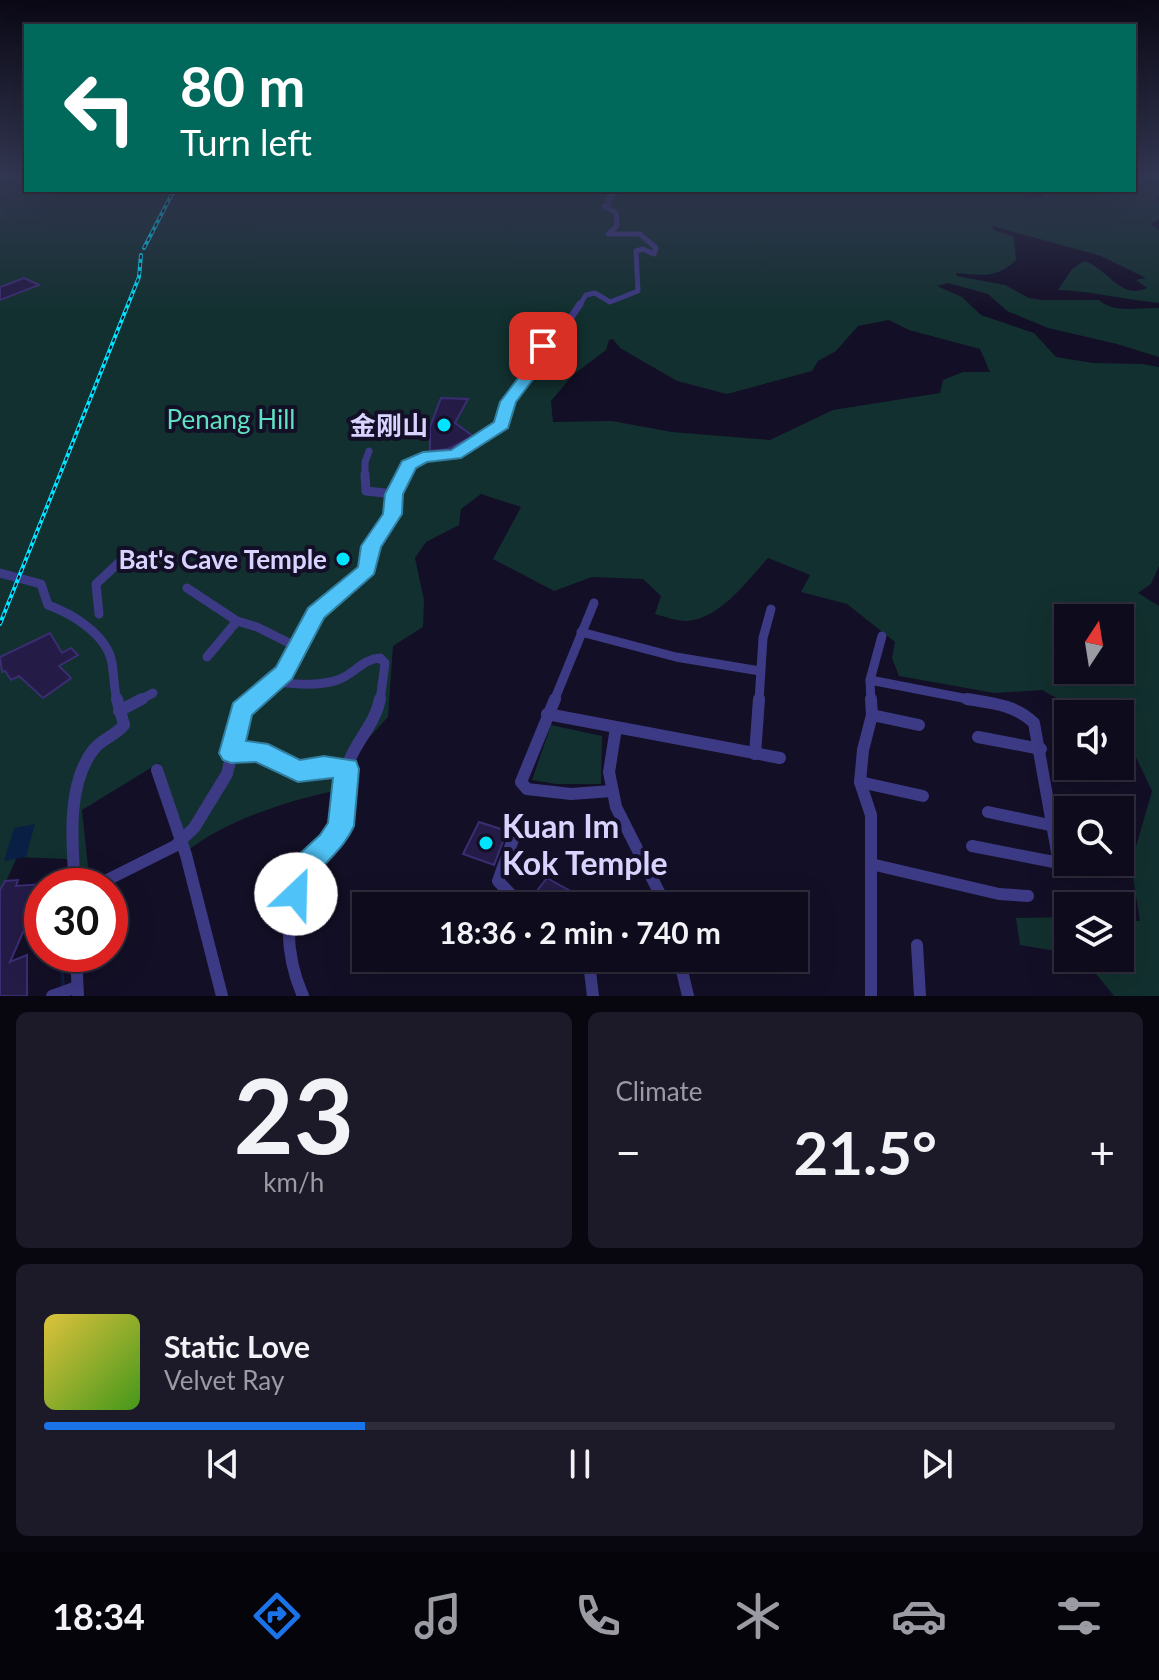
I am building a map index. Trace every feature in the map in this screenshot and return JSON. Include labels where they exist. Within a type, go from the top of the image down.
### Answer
[{"type":"street","points":[[128,869],[180,842],[194,828],[227,774],[242,710],[291,665],[316,613],[367,570],[371,546],[393,514],[394,494],[408,465],[415,460],[455,454],[502,424],[508,402],[535,366],[543,346],[568,325],[586,295],[595,293],[610,302],[638,291],[635,281],[639,269],[636,251],[643,249],[656,254],[656,248],[640,234],[608,234],[617,226],[617,221]]},
{"type":"street","points":[[369,451],[364,478],[366,491],[394,494]]},
{"type":"street","points":[[99,614],[96,584],[128,554]]},
{"type":"street","points":[[4,574],[41,584],[48,605],[65,611],[102,640],[112,661],[113,686],[124,725],[94,749],[84,774],[71,825],[74,868]]},
{"type":"street","points":[[187,588],[237,621],[257,627],[299,648]]},
{"type":"street","points":[[594,603],[521,782],[527,789],[571,794],[612,791]]},
{"type":"street","points":[[755,754],[764,628],[771,609]]},
{"type":"street","points":[[207,657],[237,621]]},
{"type":"street","points":[[581,632],[676,657],[760,671]]},
{"type":"street","points":[[871,996],[871,815],[860,782],[863,750],[872,715],[870,680],[882,636]]},
{"type":"street","points":[[275,682],[303,685],[335,680],[371,658],[384,661],[378,708],[372,725],[356,744],[347,769],[341,826],[329,844],[304,867],[291,911],[291,955],[303,996]]},
{"type":"street","points":[[870,680],[977,698],[1018,709],[1034,723],[1054,826],[988,812]]},
{"type":"street","points":[[119,711],[153,693]]},
{"type":"street","points":[[547,714],[780,758]]},
{"type":"street","points":[[872,715],[919,725]]},
{"type":"street","points":[[616,728],[609,773],[612,791],[659,892]]},
{"type":"street","points":[[978,737],[1041,749]]},
{"type":"street","points":[[231,753],[259,751],[298,772],[324,766],[347,769]]},
{"type":"street","points":[[157,770],[222,996]]},
{"type":"street","points":[[860,782],[923,796]]},
{"type":"street","points":[[509,892],[498,881],[515,834]]},
{"type":"street","points":[[972,846],[1054,862]]},
{"type":"street","points":[[871,864],[999,894],[1028,896]]},
{"type":"street","points":[[917,945],[920,996]]},
{"type":"street","points":[[66,993],[71,972]]},
{"type":"street","points":[[590,972],[593,996]]},
{"type":"street","points":[[682,972],[688,996]]},
{"type":"green space","name":"Penang Hill","points":[[0,221],[1155,221],[1151,224],[1159,230],[1159,303],[1058,290],[1072,269],[1084,261],[1121,287],[1137,291],[1147,288],[1136,280],[1146,278],[1101,256],[992,226],[994,230],[1014,237],[1016,260],[995,273],[956,273],[957,276],[1005,285],[1029,298],[1099,300],[1119,308],[1159,308],[1159,357],[1048,328],[1007,311],[988,294],[948,283],[937,286],[962,297],[981,315],[1034,333],[1056,357],[1159,367],[1159,566],[1151,584],[1138,593],[1159,606],[1159,996],[1114,996],[1094,972],[1134,972],[1134,920],[1140,921],[1133,876],[1134,854],[1152,791],[1134,753],[1134,700],[1060,700],[1042,690],[994,693],[899,676],[892,658],[895,642],[847,604],[801,592],[810,575],[768,558],[722,606],[699,619],[687,621],[655,614],[661,596],[643,579],[592,577],[554,591],[493,559],[521,507],[481,494],[461,509],[459,525],[426,542],[415,558],[424,600],[423,627],[393,646],[388,717],[357,751],[356,787],[267,810],[223,829],[186,852],[159,763],[82,810],[88,868],[70,868],[66,859],[17,857],[0,895]],"holes":[[[889,320],[909,330],[980,349],[990,372],[963,372],[943,380],[940,393],[833,410],[770,440],[672,432],[612,421],[553,422],[551,401],[573,375],[606,350],[609,340],[613,339],[620,348],[677,381],[727,394],[812,371],[818,361],[836,351],[858,326]]]},
{"type":"green space","points":[[551,725],[602,736],[601,784],[556,784],[532,780]]},
{"type":"green space","points":[[1054,917],[1054,951],[1020,945],[1016,918]]},
{"type":"water","points":[[35,824],[26,857],[4,861],[14,828]]},
{"type":"building","points":[[24,278],[39,285],[0,300],[0,287]]},
{"type":"building","name":"金刚山","points":[[441,398],[468,399],[455,423],[473,436],[448,449],[430,451],[430,427]]},
{"type":"building","points":[[50,633],[62,653],[71,648],[78,655],[59,666],[71,678],[43,698],[19,676],[11,680],[5,671],[2,672],[0,657]]},
{"type":"building","name":"Kuan Im Kok Temple","points":[[479,822],[507,831],[494,865],[463,854]]},
{"type":"building","points":[[547,878],[572,892],[536,892]]},
{"type":"building","points":[[18,880],[16,886],[24,885],[24,930],[10,962],[24,956],[27,996],[0,996],[0,890],[5,881]]},
{"type":"waterway","points":[[63,972],[63,985]]},
{"type":"railway","points":[[144,248],[158,221]]},
{"type":"railway","points":[[0,624],[139,277],[141,255]]},
{"type":"place","name":"金刚山","points":[[444,425]]},
{"type":"place","name":"Bat's Cave Temple","points":[[343,559]]},
{"type":"place","name":"Kuan Im Kok Temple","points":[[486,843]]},
{"type":"route","points":[[296,894],[304,867],[329,844],[341,826],[347,769],[324,766],[298,772],[259,751],[231,753],[237,720],[247,703],[275,682],[291,665],[316,613],[367,570],[371,546],[393,514],[394,494],[408,465],[423,457],[455,454],[502,424],[508,402],[535,366],[543,346]]}]
